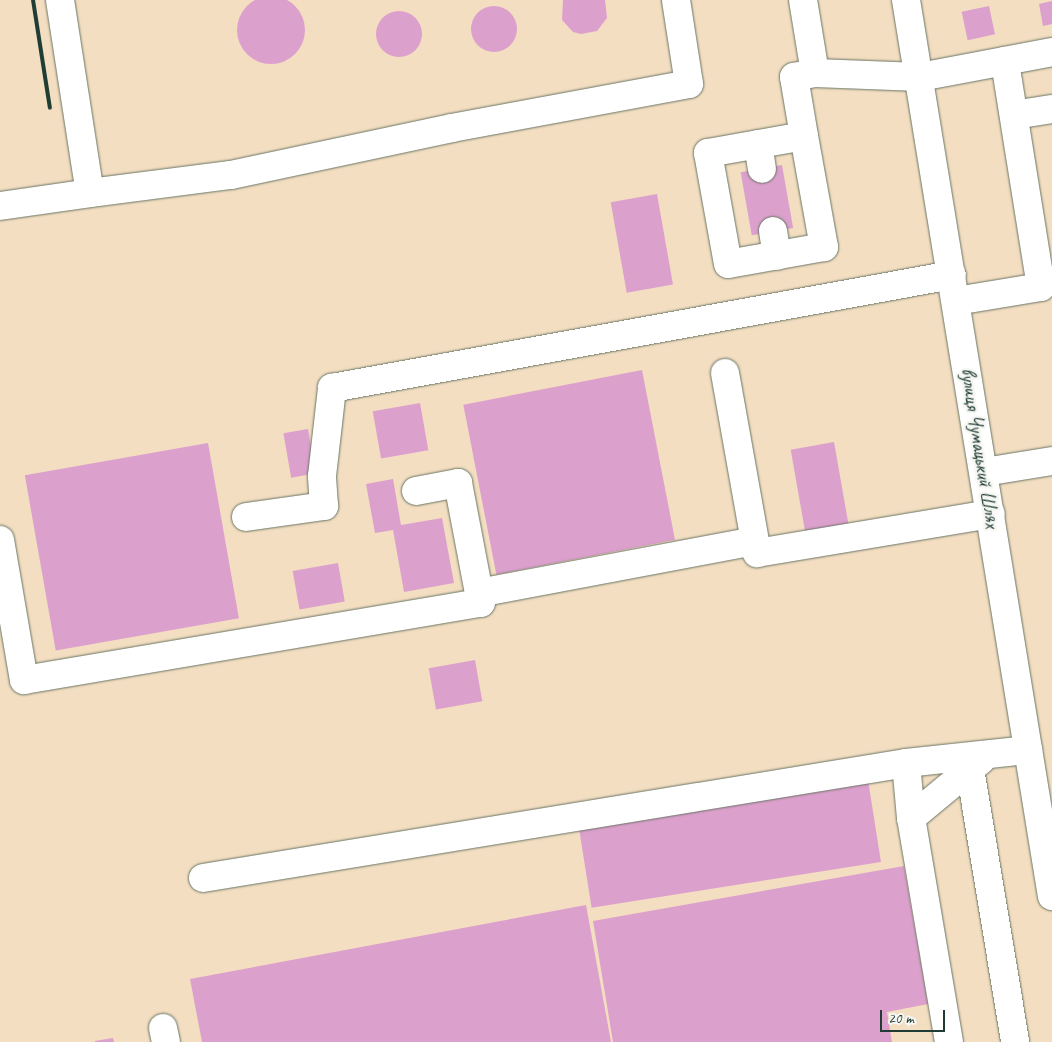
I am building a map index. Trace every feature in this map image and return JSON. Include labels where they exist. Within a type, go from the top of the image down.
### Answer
[{"type":"main road","points":[[60,0],[90,193]]},
{"type":"main road","points":[[0,206],[231,175],[452,128],[689,84],[676,0]]},
{"type":"main road","points":[[803,0],[815,73]]},
{"type":"main road","name":"вулиця Чумацький Шлях","points":[[906,0],[1028,750],[1046,817],[1052,896]]},
{"type":"main road","points":[[804,136],[760,156],[708,153],[728,264],[775,244],[824,248],[794,77],[815,73],[920,77],[1052,52]]},
{"type":"main road","points":[[246,517],[324,506],[322,476],[332,388],[954,288],[1046,292],[1005,61]]},
{"type":"main road","points":[[1014,116],[1052,109]]},
{"type":"main road","points":[[725,373],[756,553],[991,514]]},
{"type":"main road","points":[[984,472],[1052,461]]},
{"type":"main road","points":[[0,540],[24,680],[481,603],[458,483],[416,490]]},
{"type":"main road","points":[[479,593],[754,541]]},
{"type":"main road","points":[[203,878],[906,762],[978,762],[1028,750]]},
{"type":"main road","points":[[906,762],[911,818],[950,1042]]},
{"type":"main road","points":[[911,818],[978,762]]},
{"type":"main road","points":[[978,762],[1015,1042]]},
{"type":"building","points":[[271,-4],[284,-1],[295,6],[302,17],[305,30],[302,43],[295,54],[284,61],[271,64],[258,61],[247,54],[240,43],[237,30],[240,17],[247,6],[258,-1]]},
{"type":"building","points":[[563,0],[605,0],[607,18],[597,31],[581,34],[573,32],[562,20]]},
{"type":"building","points":[[1052,1],[1052,24],[1043,26],[1039,4]]},
{"type":"building","points":[[489,6],[499,6],[511,12],[516,20],[516,38],[511,46],[503,51],[489,52],[481,49],[474,42],[471,34],[471,24],[474,16],[481,9]]},
{"type":"building","points":[[989,6],[995,34],[968,40],[962,12]]},
{"type":"building","points":[[394,11],[404,11],[416,17],[421,25],[421,43],[416,51],[408,56],[394,57],[386,54],[379,47],[376,39],[376,29],[379,21],[386,14]]},
{"type":"building","points":[[782,165],[793,228],[752,235],[741,172]]},
{"type":"building","points":[[657,194],[673,285],[627,293],[611,202]]},
{"type":"building","points":[[642,370],[675,540],[496,575],[463,405]]},
{"type":"building","points":[[420,403],[428,450],[381,459],[373,411]]},
{"type":"building","points":[[308,429],[316,473],[291,478],[283,433]]},
{"type":"building","points":[[834,442],[849,527],[806,534],[791,450]]},
{"type":"building","points":[[208,443],[239,618],[56,651],[25,475]]},
{"type":"building","points":[[393,479],[401,525],[442,518],[454,583],[404,592],[393,530],[375,533],[366,484]]},
{"type":"building","points":[[338,563],[345,601],[299,609],[293,571]]},
{"type":"building","points":[[475,660],[482,701],[436,710],[429,668]]},
{"type":"building","points":[[868,780],[881,862],[592,908],[579,826]]},
{"type":"building","points":[[904,866],[928,1004],[887,1012],[892,1042],[613,1042],[593,921]]},
{"type":"building","points":[[586,905],[611,1042],[202,1042],[190,979]]},
{"type":"building","points":[[113,1038],[114,1042],[95,1042],[95,1041]]},
{"type":"railway","points":[[33,0],[50,108]]}]
